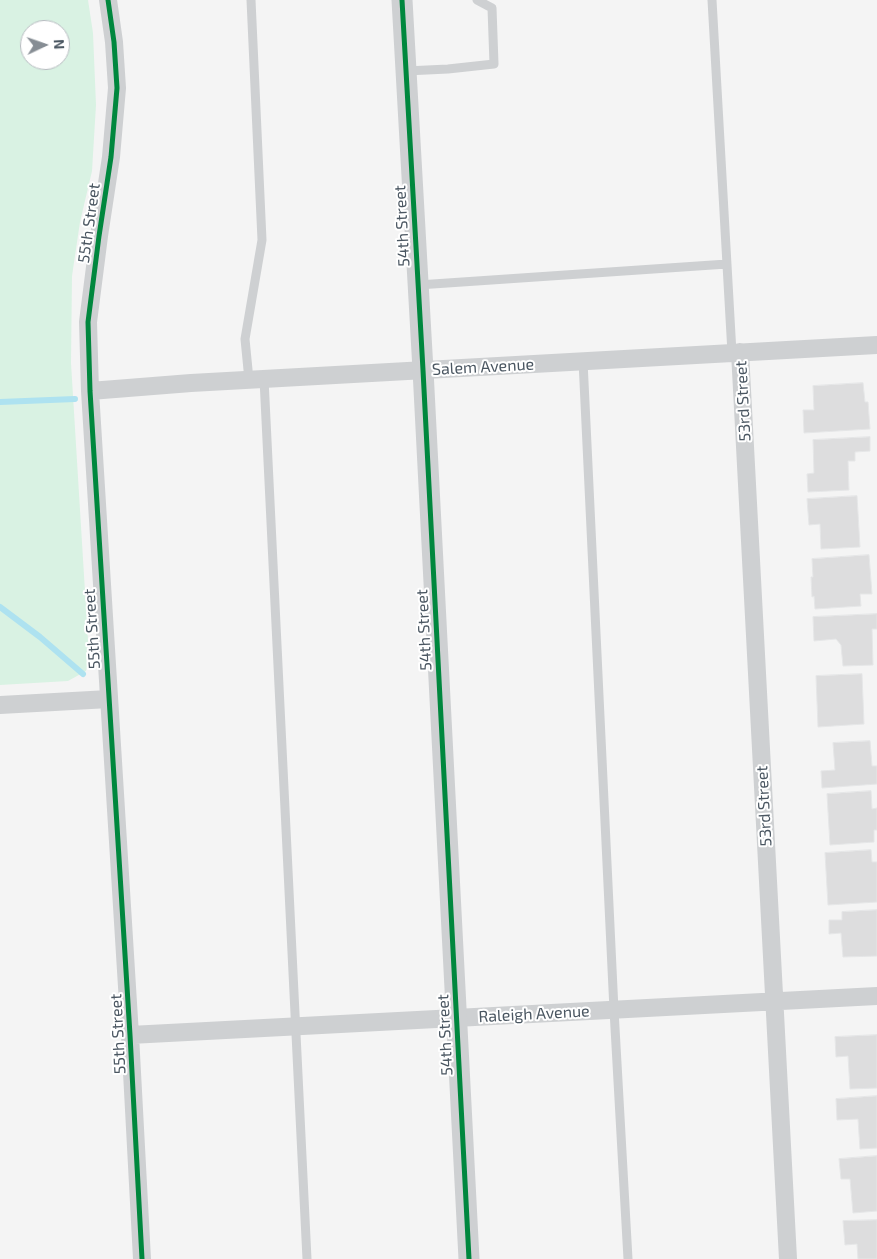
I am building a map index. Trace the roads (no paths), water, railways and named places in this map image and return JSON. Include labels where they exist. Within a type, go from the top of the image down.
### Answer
[{"type":"street","name":"55th Street","points":[[108,0],[114,42],[117,88],[111,156],[88,322],[90,391],[142,1259]]},
{"type":"street","name":"54th Street","points":[[402,0],[469,1259]]},
{"type":"street","name":"Salem Avenue","points":[[90,391],[256,379],[877,345]]},
{"type":"street","name":"53rd Street","points":[[736,353],[788,1259]]},
{"type":"street","points":[[0,705],[109,700]]},
{"type":"street","name":"Raleigh Avenue","points":[[130,1035],[877,996]]},
{"type":"lane","points":[[251,0],[262,240],[245,339],[256,379],[307,1259]]},
{"type":"lane","points":[[406,71],[494,64],[492,8],[477,0]]},
{"type":"lane","points":[[712,0],[727,264],[736,353]]},
{"type":"lane","points":[[418,285],[727,264]]},
{"type":"lane","points":[[583,361],[614,1010],[628,1259]]},
{"type":"waterway","points":[[0,402],[75,399]]},
{"type":"waterway","points":[[0,607],[40,637],[83,674]]}]
